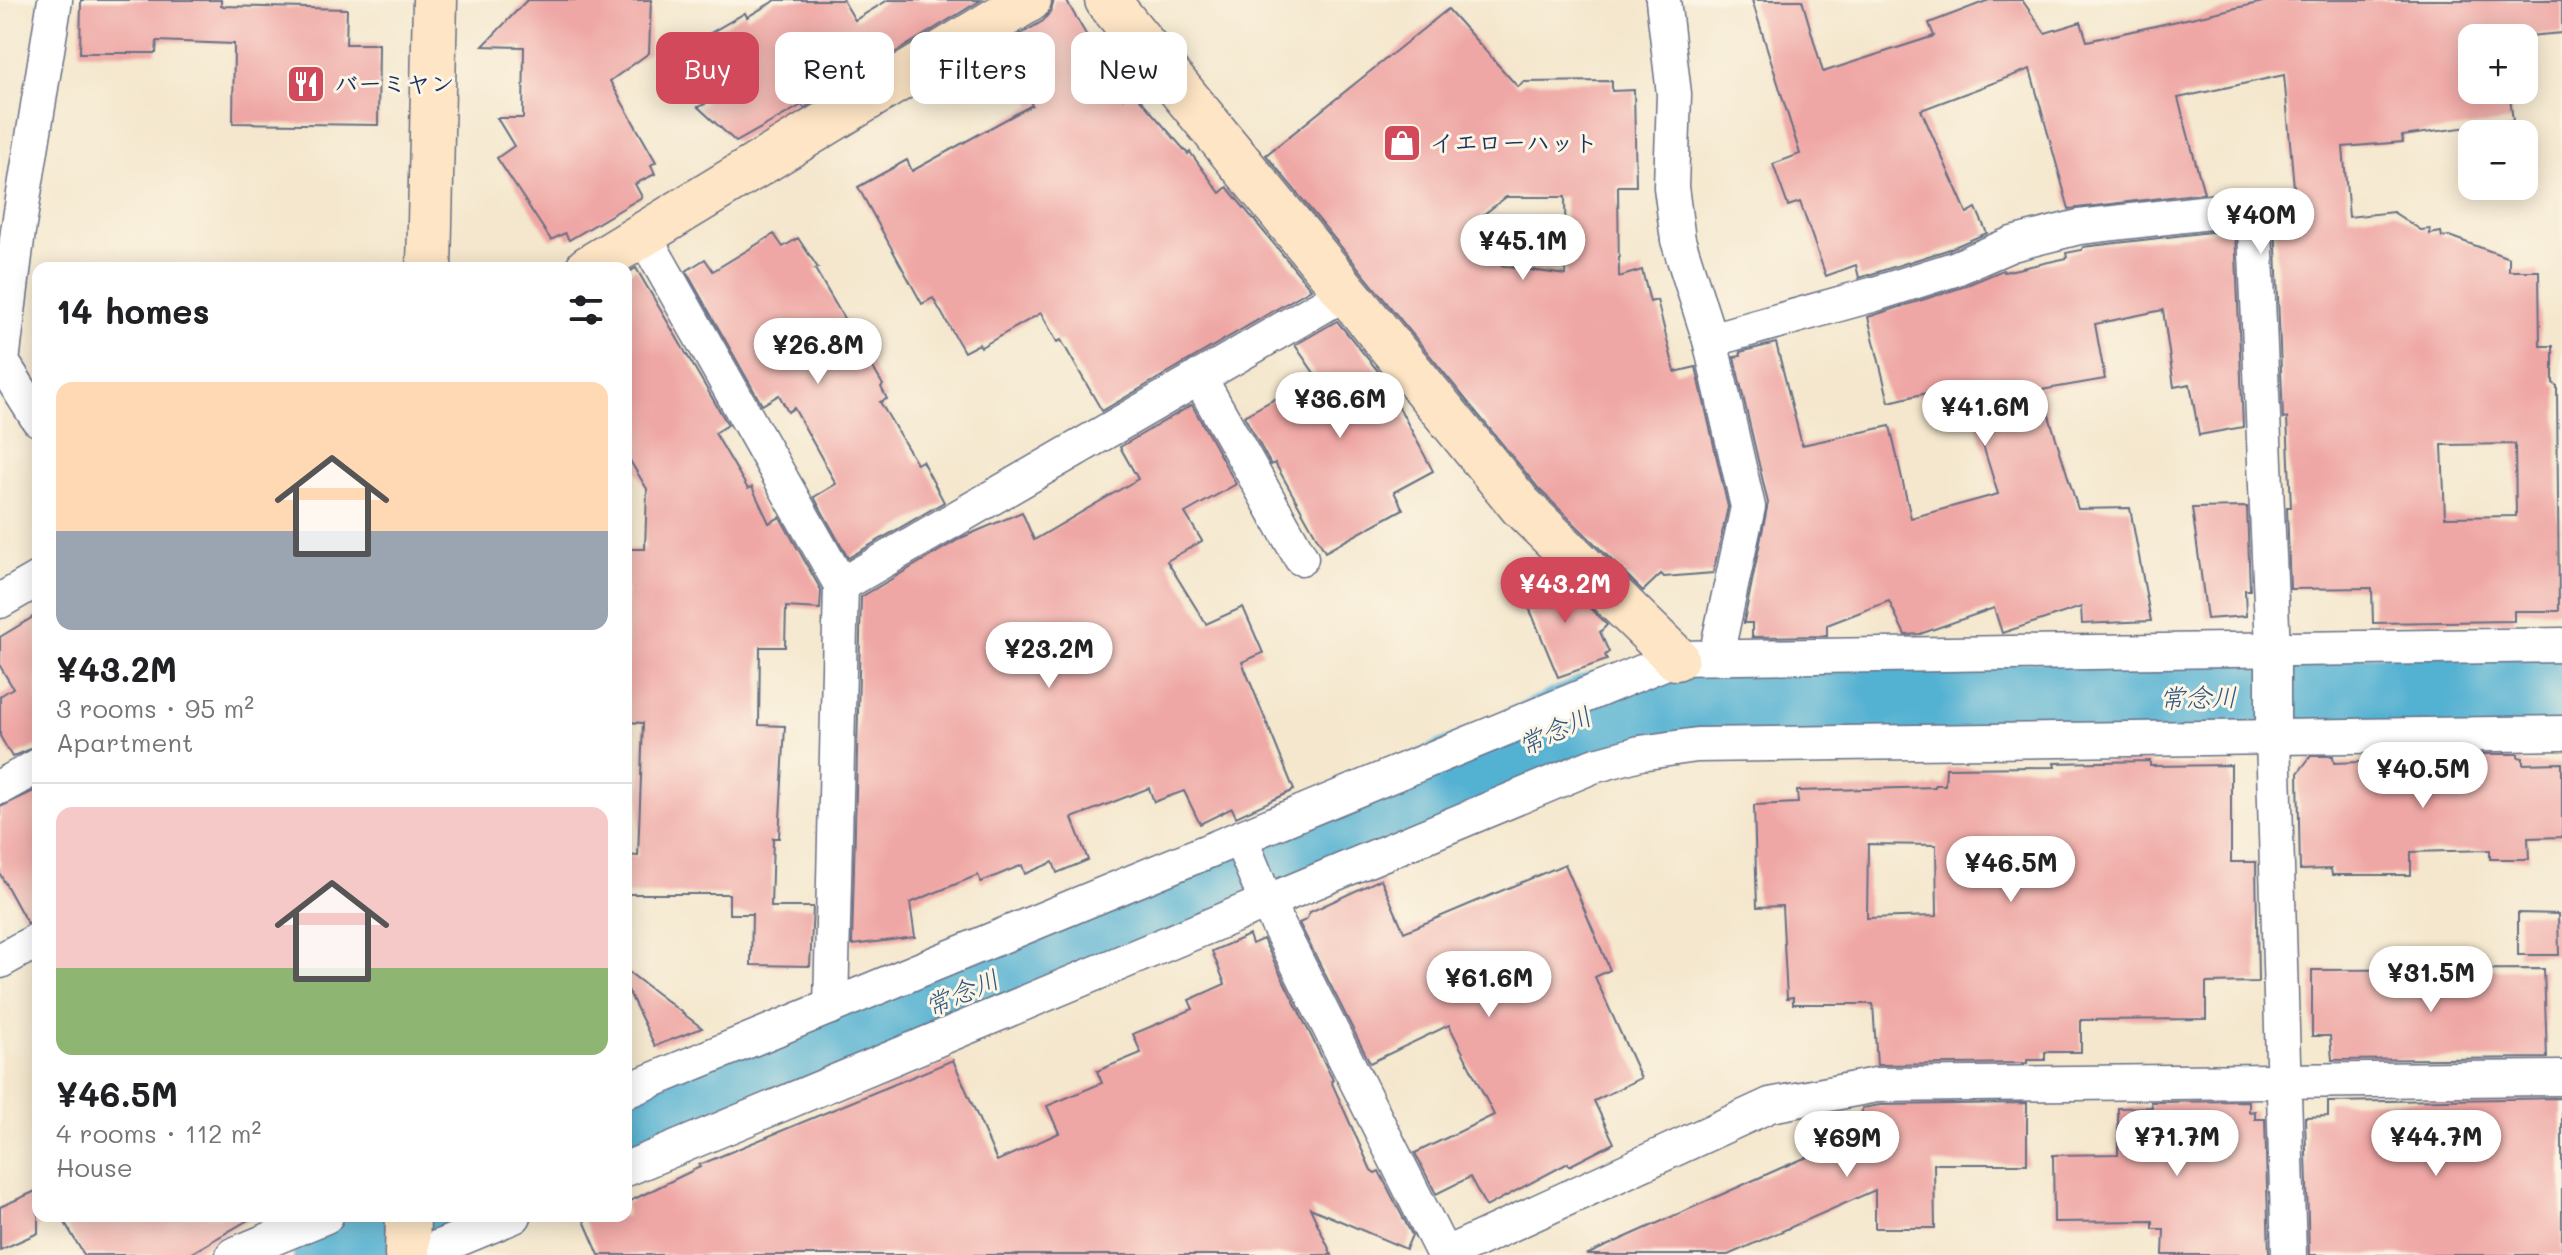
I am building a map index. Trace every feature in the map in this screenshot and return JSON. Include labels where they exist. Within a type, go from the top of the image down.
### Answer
[{"type":"street","points":[[32,410],[2,362],[9,230],[55,0]]},
{"type":"street","points":[[429,262],[435,0]]},
{"type":"street","points":[[598,262],[1029,0]]},
{"type":"street","points":[[1107,0],[1521,506],[1696,657]]},
{"type":"street","points":[[1663,0],[1674,94],[1671,187],[1678,240],[1710,340],[1748,507],[1696,657]]},
{"type":"street","points":[[1710,340],[1875,294],[1954,269],[2012,244],[2079,227],[2254,207],[2273,649],[2289,1255]]},
{"type":"street","points":[[644,236],[841,585],[831,1007]]},
{"type":"street","points":[[841,585],[1345,293]]},
{"type":"street","points":[[1199,377],[1301,558]]},
{"type":"street","points":[[0,601],[32,582]]},
{"type":"street","points":[[632,1089],[1240,838],[1696,657],[2562,645]]},
{"type":"street","points":[[632,1166],[1593,766],[1640,753],[1697,745],[2562,733]]},
{"type":"street","points":[[0,787],[32,769]]},
{"type":"street","points":[[1240,838],[1266,901],[1444,1255],[1770,1105],[1876,1085],[2562,1078]]},
{"type":"street","points":[[0,961],[32,943]]},
{"type":"street","points":[[233,1255],[312,1222]]},
{"type":"street","points":[[407,1255],[408,1222]]},
{"type":"street","points":[[420,1255],[500,1222]]},
{"type":"building","points":[[81,0],[221,0],[221,6],[347,9],[346,44],[379,44],[378,125],[233,123],[234,44],[157,41],[156,53],[80,53]]},
{"type":"building","points":[[527,0],[651,0],[649,53],[610,81],[656,162],[651,165],[655,174],[635,184],[642,197],[569,240],[565,233],[551,240],[497,158],[514,146],[497,118],[523,118],[524,47],[483,46]]},
{"type":"building","points":[[776,0],[843,0],[855,20],[888,0],[981,0],[929,32],[910,32],[910,43],[894,53],[894,32],[775,32],[775,104],[811,104],[804,108],[802,105],[736,142],[698,107],[705,104],[759,104],[759,32],[712,32],[745,13],[747,17]]},
{"type":"building","points":[[1054,0],[1066,0],[1085,32],[1071,32],[1071,104],[1144,104],[1188,154],[1190,152],[1220,193],[1227,187],[1311,289],[1102,411],[1061,340],[1057,342],[1041,313],[981,347],[979,344],[964,352],[933,298],[922,304],[858,187],[907,160],[912,171],[1031,104],[1055,104],[1055,32],[1024,32],[1043,21],[1051,11]]},
{"type":"building","points":[[1752,0],[1802,0],[1823,72],[1934,36],[1929,23],[1989,0],[2022,0],[2045,33],[2081,22],[2087,41],[2272,0],[2562,0],[2562,33],[2538,35],[2538,24],[2458,24],[2458,104],[2511,104],[2513,120],[2458,120],[2458,128],[2402,136],[2403,142],[2343,147],[2349,217],[2393,212],[2421,230],[2430,229],[2430,234],[2441,232],[2442,237],[2449,236],[2509,258],[2509,271],[2539,271],[2540,346],[2553,346],[2553,383],[2557,386],[2559,611],[2514,611],[2514,621],[2373,623],[2372,588],[2290,589],[2287,507],[2291,507],[2287,418],[2283,419],[2275,223],[2297,221],[2284,75],[2178,98],[2204,193],[2069,209],[2030,69],[1921,110],[1967,213],[1976,208],[1987,233],[1947,250],[1859,278],[1856,265],[1826,276],[1800,202],[1788,206],[1773,164],[1800,154]],"holes":[[[2515,444],[2516,516],[2445,517],[2442,445]]]},
{"type":"building","points":[[1448,9],[1518,87],[1524,82],[1612,81],[1612,91],[1634,90],[1636,186],[1618,186],[1619,277],[1642,270],[1650,302],[1657,300],[1675,372],[1696,367],[1728,507],[1713,573],[1664,577],[1661,574],[1643,591],[1539,489],[1266,155]],"holes":[[[1506,197],[1565,197],[1566,275],[1502,266],[1469,226]]]},
{"type":"building","points":[[2235,229],[2243,427],[2199,435],[2190,384],[2174,387],[2163,310],[2095,324],[2105,379],[2041,390],[2078,509],[2130,508],[2151,621],[2082,624],[2081,607],[2002,633],[1994,608],[1920,634],[1905,635],[1889,601],[1827,625],[1827,636],[1752,637],[1752,623],[1744,621],[1768,503],[1734,357],[1741,356],[1740,352],[1776,343],[1802,445],[1890,426],[1911,518],[1998,494],[1964,384],[1889,402],[1868,317],[1960,288],[2003,270],[2067,258],[2066,253],[2082,250],[2083,247]]},
{"type":"building","points":[[774,234],[783,247],[798,238],[818,268],[815,269],[883,385],[881,387],[887,399],[880,402],[917,464],[922,461],[944,502],[848,558],[814,497],[836,484],[794,408],[788,412],[779,395],[762,405],[686,271],[705,259],[713,271]]},
{"type":"building","points":[[636,268],[728,425],[715,433],[748,489],[752,487],[769,523],[780,517],[821,590],[820,609],[786,607],[785,647],[760,647],[759,725],[785,726],[779,838],[773,838],[771,907],[813,907],[810,966],[751,965],[752,914],[729,914],[729,894],[632,894],[632,856],[638,856],[643,723],[632,722],[632,549],[645,549],[647,489],[632,464],[632,270]]},
{"type":"building","points":[[1337,321],[1383,377],[1433,471],[1394,492],[1403,509],[1325,552],[1275,463],[1271,465],[1244,416],[1316,376],[1295,345]]},
{"type":"building","points":[[1192,405],[1236,484],[1185,513],[1202,541],[1167,561],[1206,624],[1243,607],[1263,653],[1242,662],[1294,790],[1236,817],[1232,808],[1200,824],[1184,791],[1154,802],[1149,788],[1072,818],[1088,860],[1057,873],[1053,862],[1025,874],[1022,865],[981,882],[978,875],[910,903],[915,937],[852,945],[861,597],[963,537],[1022,512],[1034,540],[1138,479],[1120,447]]},
{"type":"building","points":[[2247,507],[2250,590],[2245,590],[2246,616],[2207,619],[2192,508]]},
{"type":"building","points":[[1553,572],[1607,625],[1600,632],[1609,652],[1605,655],[1607,660],[1558,677],[1520,586]]},
{"type":"building","points":[[32,618],[32,749],[12,757],[0,736],[0,696],[13,688],[0,666],[0,637]]},
{"type":"building","points":[[2518,754],[2523,758],[2523,764],[2562,763],[2562,837],[2528,838],[2529,859],[2490,859],[2490,850],[2411,852],[2411,875],[2332,875],[2331,869],[2300,870],[2298,773],[2311,756],[2333,756],[2334,763],[2443,759],[2444,755]]},
{"type":"building","points":[[2150,761],[2150,766],[2231,765],[2231,862],[2256,862],[2258,982],[2206,983],[2206,1019],[2081,1020],[2081,1052],[2045,1052],[2045,1060],[2027,1060],[2027,1063],[1877,1065],[1873,1004],[1793,1004],[1793,997],[1787,998],[1782,906],[1757,907],[1754,805],[1798,803],[1797,791],[1935,787],[1945,785],[1946,768],[2055,767],[2054,763]],"holes":[[[1868,844],[1936,845],[1937,916],[1867,918]]]},
{"type":"building","points":[[32,792],[32,922],[27,923],[0,874],[0,807]]},
{"type":"building","points":[[1565,864],[1610,970],[1595,977],[1641,1078],[1594,1101],[1614,1143],[1569,1166],[1568,1163],[1486,1207],[1470,1177],[1436,1194],[1415,1153],[1494,1115],[1449,1025],[1370,1063],[1299,923],[1306,920],[1310,912],[1381,879],[1404,932]]},
{"type":"building","points":[[2518,913],[2558,914],[2559,955],[2518,955]]},
{"type":"building","points":[[1249,935],[1252,944],[1263,939],[1333,1080],[1371,1170],[1375,1173],[1379,1171],[1412,1235],[1406,1249],[1310,1208],[1332,1255],[599,1255],[585,1222],[632,1222],[632,1200],[699,1165],[953,1060],[997,1161],[1059,1133],[1047,1106],[1102,1083],[1097,1071],[1141,1053],[1133,1034],[1193,1009],[1189,1000],[1225,984],[1212,951]]},
{"type":"building","points":[[2544,969],[2547,1058],[2332,1060],[2330,1036],[2312,1036],[2312,970]]},
{"type":"building","points":[[632,975],[702,1028],[655,1046],[632,998]]},
{"type":"building","points":[[2562,1098],[2562,1255],[2309,1255],[2305,1117],[2328,1116],[2328,1102]]},
{"type":"building","points":[[2249,1101],[2249,1112],[2255,1111],[2255,1119],[2265,1119],[2269,1255],[2163,1255],[2164,1229],[2153,1229],[2153,1221],[2054,1222],[2053,1155],[2118,1154],[2118,1108],[2152,1107],[2151,1102]]},
{"type":"building","points":[[2027,1103],[2027,1164],[1934,1164],[1935,1228],[1875,1228],[1875,1190],[1728,1255],[1586,1255],[1862,1134],[1862,1108],[1880,1105]]},
{"type":"building","points":[[32,1193],[32,1222],[38,1222],[38,1233],[0,1250],[0,1207]]},
{"type":"building","points":[[65,1222],[245,1222],[188,1255],[84,1255]]},
{"type":"waterway","name":"常念川","points":[[632,1131],[1211,888],[1603,709],[2562,692]]},
{"type":"waterway","name":"常念川","points":[[333,1255],[417,1222]]},
{"type":"place","name":"バーミヤン","points":[[306,84]]},
{"type":"place","name":"イエローハット","points":[[1402,143]]}]
